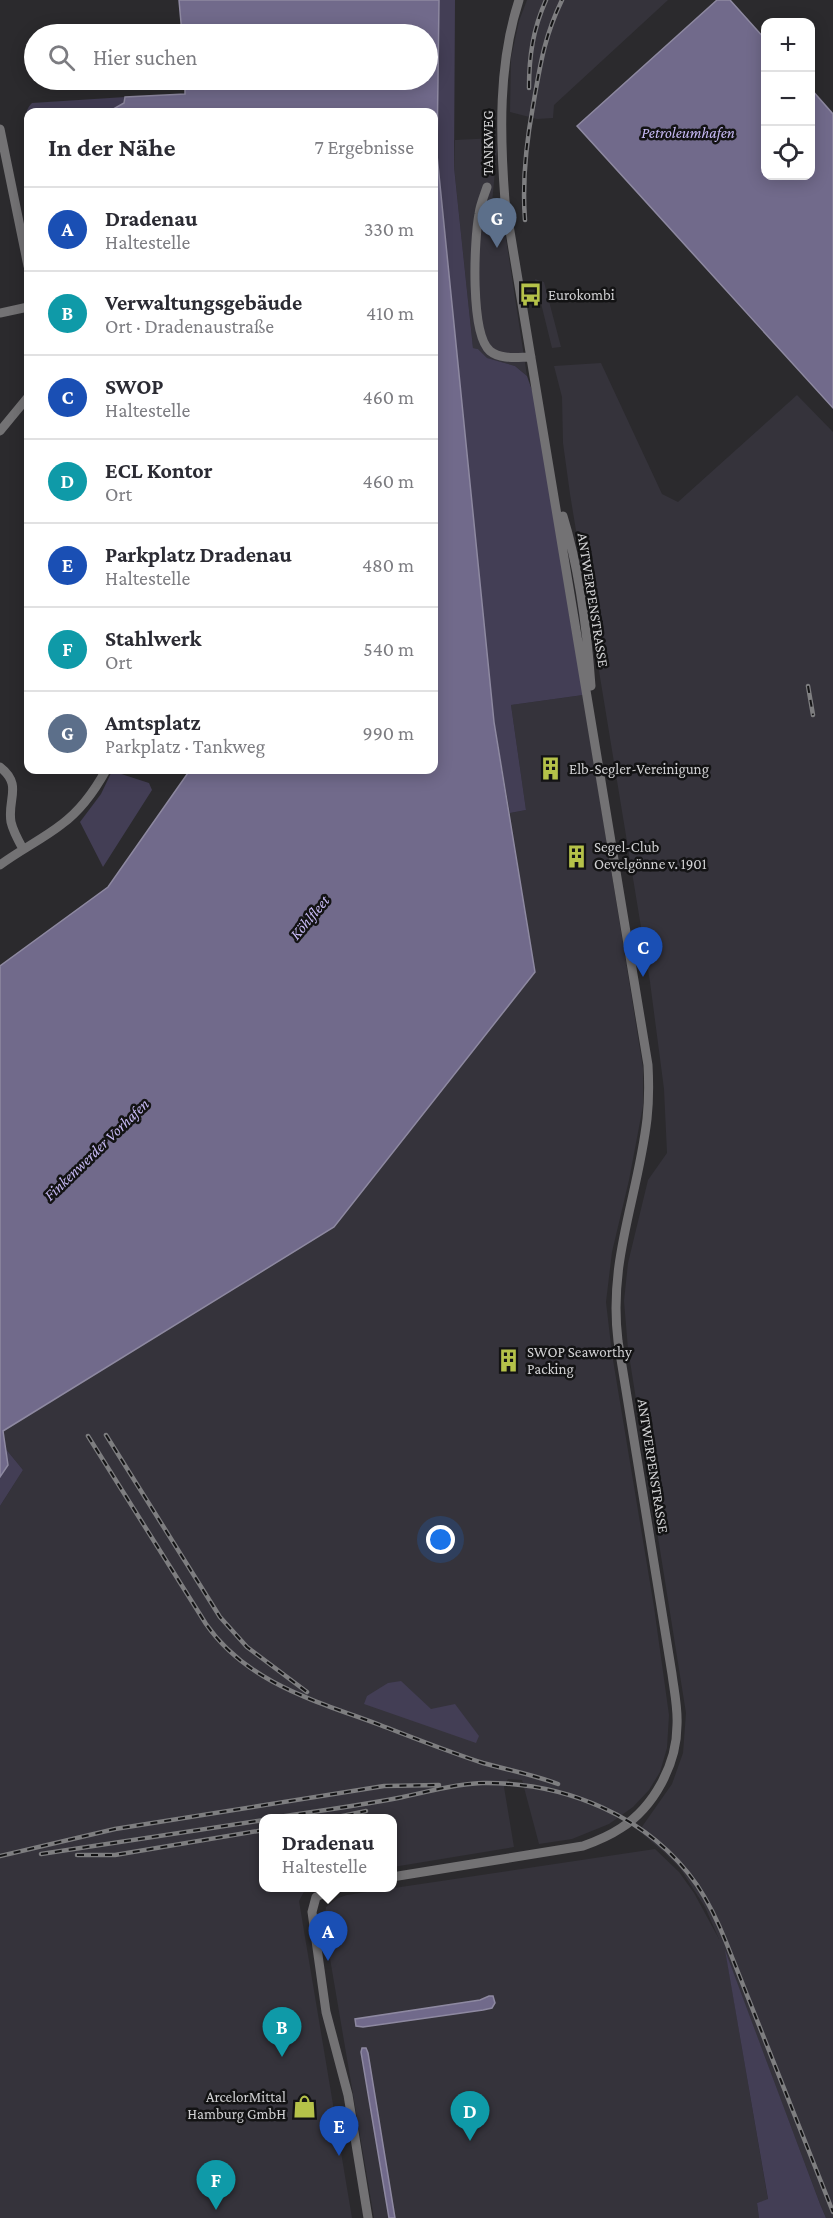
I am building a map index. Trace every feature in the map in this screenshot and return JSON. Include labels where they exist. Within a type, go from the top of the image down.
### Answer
[{"type":"street","name":"TANKWEG","points":[[519,0],[505,53],[503,162],[505,201],[531,357]]},
{"type":"street","points":[[0,129],[24,246]]},
{"type":"street","points":[[488,188],[481,204],[476,240],[475,272],[481,336],[487,348],[499,356],[531,357]]},
{"type":"street","points":[[0,313],[24,308]]},
{"type":"street","name":"ANTWERPENSTRASSE","points":[[397,1876],[584,1846],[605,1838],[623,1827],[645,1807],[658,1790],[667,1771],[678,1726],[620,1352],[615,1306],[618,1259],[647,1121],[648,1065],[531,357]]},
{"type":"street","points":[[0,431],[24,402]]},
{"type":"street","points":[[0,767],[13,784],[10,819],[23,849]]},
{"type":"street","points":[[0,865],[74,814],[104,774]]},
{"type":"street","points":[[325,1892],[316,1897],[312,1912],[326,2012],[348,2095],[368,2218]]},
{"type":"shaded area","points":[[439,0],[455,0],[454,167],[473,348],[478,349],[487,358],[515,366],[527,376],[535,399],[583,695],[511,705],[526,810],[510,813],[494,722],[438,165]]},
{"type":"shaded area","points":[[527,0],[668,0],[554,105],[553,118],[537,119],[510,112],[511,58],[519,21]]},
{"type":"shaded area","points":[[125,97],[124,103],[115,108],[28,108],[32,103]]},
{"type":"shaded area","points":[[495,138],[497,150],[492,203],[503,219],[527,376],[515,366],[486,358],[478,349],[473,348],[454,167],[455,140]]},
{"type":"shaded area","points":[[535,279],[544,282],[561,347],[552,348]]},
{"type":"shaded area","points":[[601,363],[662,494],[678,502],[797,395],[833,432],[833,2218],[826,2218],[820,2204],[726,1954],[768,2200],[757,2203],[759,2218],[374,2218],[324,1923],[326,1907],[338,1898],[347,1895],[397,1892],[397,1888],[655,1849],[679,1872],[694,1893],[719,1939],[705,1907],[680,1868],[639,1831],[672,1784],[683,1753],[686,1713],[628,1349],[624,1301],[628,1263],[648,1180],[667,1153],[664,1089],[650,982],[570,494],[563,443],[562,397],[554,366]]},
{"type":"shaded area","points":[[583,695],[643,1068],[643,1106],[612,1252],[606,1302],[612,1354],[654,1607],[669,1715],[667,1748],[660,1772],[649,1790],[633,1807],[609,1824],[572,1839],[539,1844],[522,1780],[508,1779],[504,1787],[514,1847],[397,1866],[397,1814],[259,1814],[259,1892],[304,1892],[299,1901],[352,2218],[0,2218],[0,1506],[23,1470],[5,1448],[3,1431],[334,1227],[535,972],[510,813],[526,810],[511,705]]},
{"type":"shaded area","points":[[111,774],[121,774],[149,783],[152,790],[103,867],[80,822],[101,794]]},
{"type":"shaded area","points":[[5,1448],[23,1470],[0,1506],[0,1477],[8,1465]]},
{"type":"shaded area","points":[[401,1681],[431,1709],[455,1704],[479,1736],[476,1743],[364,1704],[367,1696],[388,1683]]},
{"type":"shaded area","points":[[725,1950],[826,2218],[759,2218],[757,2203],[768,2199]]},
{"type":"water","points":[[179,0],[439,0],[438,78],[438,24],[181,24]]},
{"type":"water","name":"Petroleumhafen","points":[[717,0],[730,0],[761,35],[761,180],[815,180],[815,94],[833,114],[833,408],[577,126]]},
{"type":"water","points":[[185,90],[438,90],[438,108],[115,108],[124,103],[125,97],[185,94]]},
{"type":"water","points":[[438,165],[494,722],[535,972],[334,1227],[3,1431],[8,1465],[0,1477],[0,966],[108,887],[187,774],[438,774]]},
{"type":"water","points":[[493,1996],[495,2003],[492,2008],[363,2027],[356,2026],[355,2019],[480,2000]]},
{"type":"water","points":[[362,2048],[366,2048],[368,2053],[395,2218],[389,2218]]},
{"type":"railway","points":[[529,88],[533,43],[546,0]]},
{"type":"railway","points":[[525,220],[524,177],[538,78],[543,52],[562,0]]},
{"type":"railway","points":[[808,686],[813,715]]},
{"type":"railway","points":[[106,1435],[220,1617],[247,1647],[307,1692]]},
{"type":"railway","points":[[88,1436],[206,1624],[241,1661],[262,1676],[308,1698],[470,1759],[558,1784]]},
{"type":"railway","points":[[299,1814],[473,1783],[514,1784],[574,1797],[603,1808],[630,1822],[655,1840],[697,1885],[716,1920],[833,2212]]},
{"type":"railway","points":[[0,1856],[115,1829],[384,1786],[439,1785]]},
{"type":"railway","points":[[352,1814],[366,1811]]},
{"type":"railway","points":[[41,1854],[259,1821]]},
{"type":"railway","points":[[77,1855],[115,1855],[259,1831]]},
{"type":"place","name":"Amtsplatz","points":[[497,248]]},
{"type":"place","name":"Eurokombi","points":[[530,295]]},
{"type":"place","name":"Elb-Segler-Vereinigung","points":[[551,769]]},
{"type":"place","name":"Segel-Club Oevelgönne v. 1901","points":[[576,856]]},
{"type":"place","name":"SWOP","points":[[643,977]]},
{"type":"place","name":"SWOP Seaworthy Packing","points":[[509,1361]]},
{"type":"place","name":"Dradenau","points":[[328,1961]]},
{"type":"place","name":"Verwaltungsgebäude","points":[[282,2057]]},
{"type":"place","name":"ArcelorMittal Hamburg GmbH","points":[[304,2106]]},
{"type":"place","name":"ECL Kontor","points":[[470,2141]]},
{"type":"place","name":"Parkplatz Dradenau","points":[[339,2156]]},
{"type":"place","name":"Stahlwerk","points":[[216,2210]]},
{"type":"water label","name":"Köhlfleet","points":[[309,917]]},
{"type":"water label","name":"Finkenwerder Vorhafen","points":[[96,1149]]}]
